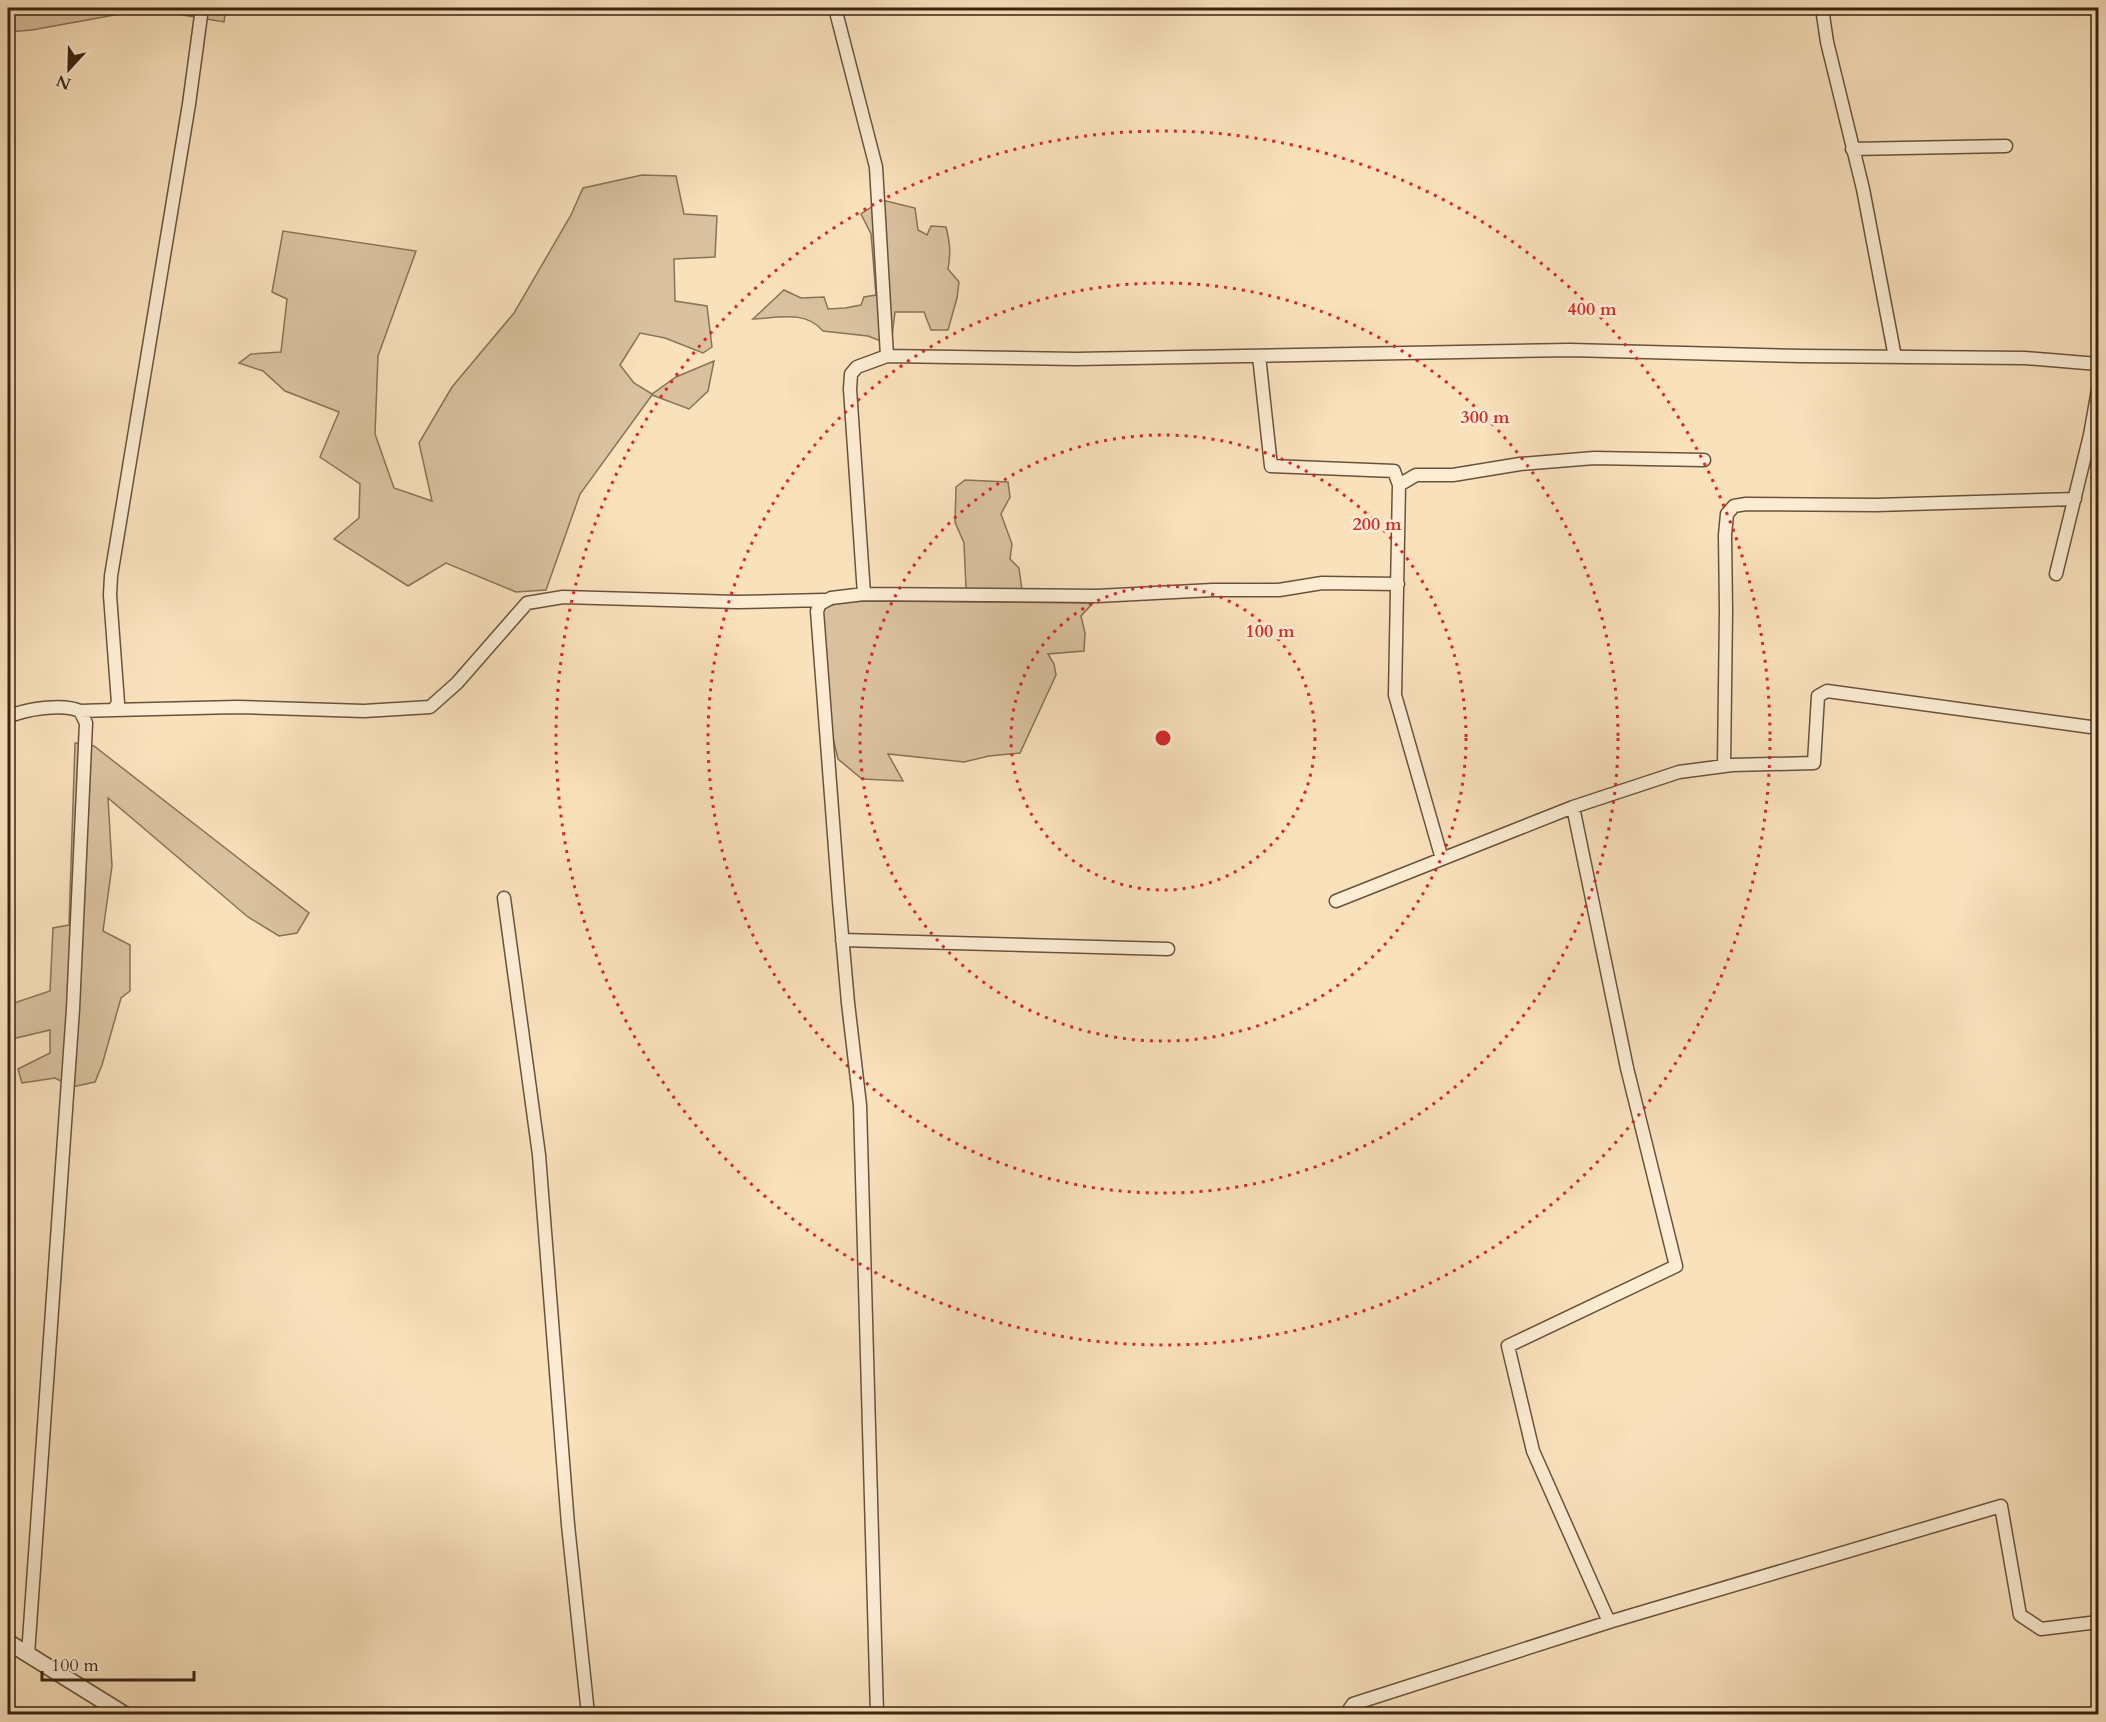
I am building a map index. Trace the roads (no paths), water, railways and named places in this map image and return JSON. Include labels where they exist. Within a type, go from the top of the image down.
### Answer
[{"type":"street","points":[[113,710],[118,703],[110,595],[111,576],[189,104],[202,8]]},
{"type":"street","points":[[835,8],[876,167],[886,356]]},
{"type":"street","points":[[1822,8],[1827,42],[1863,189],[1894,357]]},
{"type":"street","points":[[1852,149],[2006,146]]},
{"type":"street","points":[[864,594],[850,389],[851,374],[857,367],[886,356],[1076,359],[1570,350],[2025,358],[2098,364]]},
{"type":"street","points":[[1259,356],[1271,466],[1394,471],[1399,485],[1395,695],[1442,859]]},
{"type":"street","points":[[2056,574],[2075,499],[2098,390]]},
{"type":"street","points":[[1399,485],[1416,475],[1453,475],[1520,464],[1594,458],[1704,460]]},
{"type":"street","points":[[1724,766],[1725,535],[1727,514],[1734,506],[1746,504],[1876,505],[2075,499]]},
{"type":"street","points":[[8,717],[32,710],[73,707],[80,711],[237,707],[364,711],[430,706],[458,683],[527,603],[564,597],[737,602],[824,600],[864,594],[1097,596],[1213,590],[1279,590],[1322,583],[1398,584]]},
{"type":"street","points":[[824,600],[817,611],[842,940],[860,1105],[878,1714]]},
{"type":"street","points":[[1336,901],[1573,807],[1679,772],[1724,766],[1814,763],[1818,696],[1827,691],[2098,728]]},
{"type":"street","points":[[28,1655],[73,1009],[86,723],[80,711]]},
{"type":"street","points":[[1573,807],[1628,1068],[1676,1266],[1508,1346],[1533,1451],[1609,1622]]},
{"type":"street","points":[[504,898],[539,1155],[568,1525],[588,1714]]},
{"type":"street","points":[[842,940],[1168,949]]},
{"type":"street","points":[[1346,1714],[1353,1704],[1609,1622],[2001,1506],[2020,1615],[2042,1629],[2098,1622]]},
{"type":"street","points":[[8,1642],[124,1714]]}]
